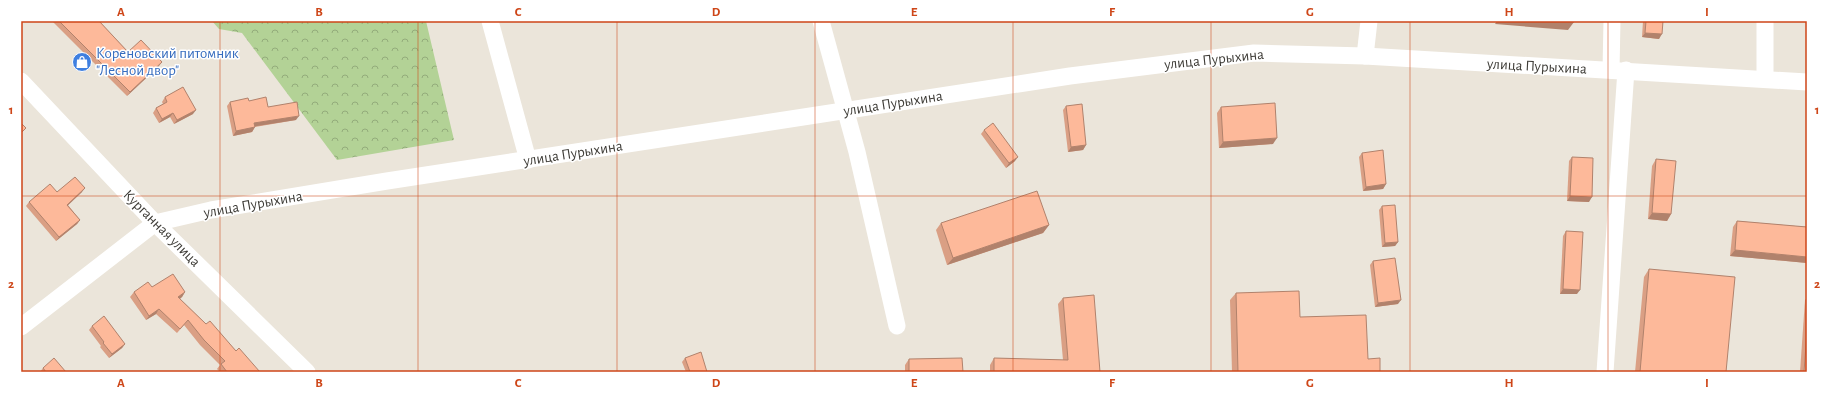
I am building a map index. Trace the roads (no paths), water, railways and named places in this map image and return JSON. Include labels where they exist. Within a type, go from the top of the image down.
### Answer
[{"type":"street","points":[[490,21],[528,160]]},
{"type":"street","points":[[821,21],[857,152],[897,326]]},
{"type":"street","points":[[1365,56],[1369,21]]},
{"type":"street","points":[[1606,372],[1618,70],[1612,21]]},
{"type":"street","points":[[1765,21],[1765,80]]},
{"type":"street","name":"улица Пурыхина","points":[[21,328],[155,223],[219,209],[1070,76],[1254,53],[1365,56],[1807,82]]},
{"type":"street","name":"Курганная улица","points":[[21,81],[155,223],[306,372]]},
{"type":"place","name":"Кореновский питомник \"Лесной двор\"","points":[[82,62]]}]
